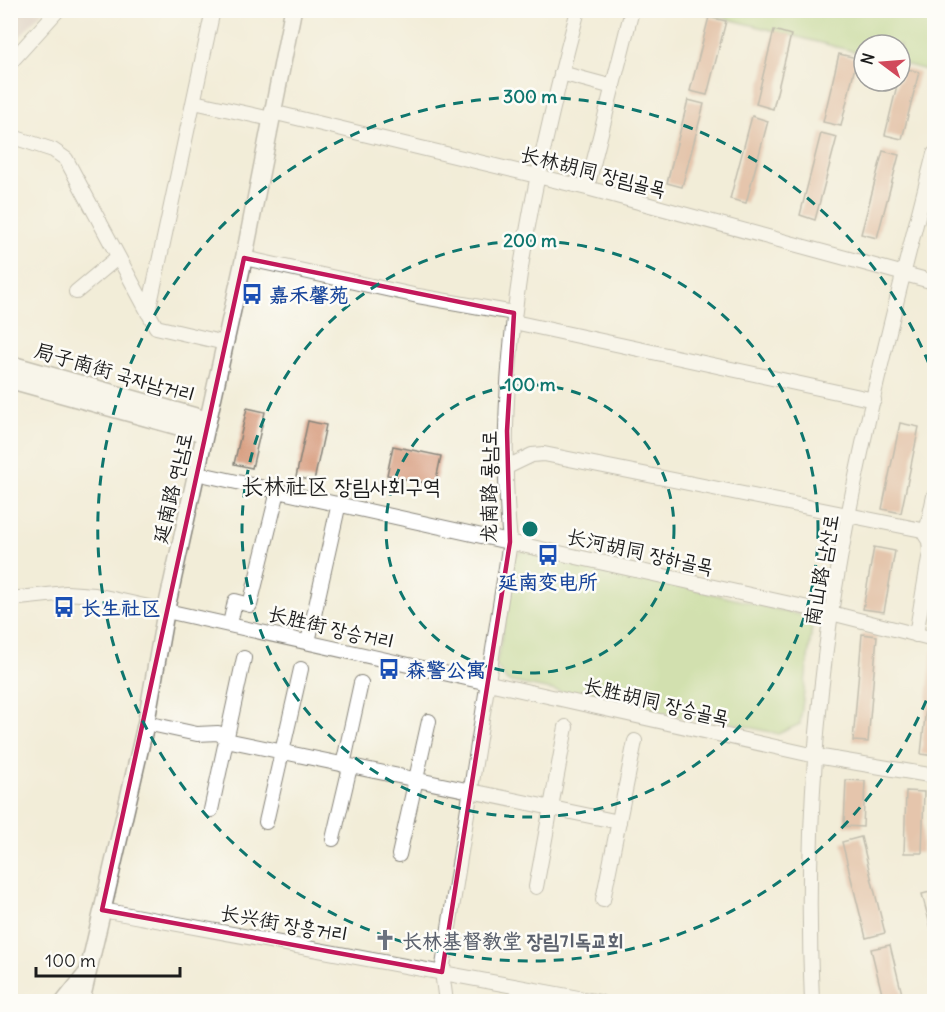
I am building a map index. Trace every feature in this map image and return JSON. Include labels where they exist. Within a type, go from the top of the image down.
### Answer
[{"type":"main road","name":"延南路 연남로","points":[[81,1002],[146,723],[166,610],[244,258],[293,10]]},
{"type":"main road","name":"局子南街 국자남거리","points":[[10,364],[207,427]]},
{"type":"main road","name":"局子南街 국자남거리","points":[[10,380],[207,427]]},
{"type":"main road","points":[[64,1002],[88,973]]},
{"type":"street","points":[[10,63],[58,10]]},
{"type":"street","points":[[148,314],[213,10]]},
{"type":"street","name":"龙南路 룡남로","points":[[446,1002],[442,972],[510,542],[507,467],[514,317],[548,124],[578,10]]},
{"type":"street","points":[[587,188],[632,10]]},
{"type":"street","points":[[561,73],[613,87]]},
{"type":"street","name":"长林胡同 장림골목","points":[[194,102],[271,115],[587,188],[904,272],[934,282]]},
{"type":"street","points":[[10,136],[53,150],[66,159],[156,327],[225,343]]},
{"type":"street","name":"南山路 남산로","points":[[812,1002],[809,883],[816,756],[831,613],[874,400],[934,154]]},
{"type":"street","points":[[76,292],[118,257]]},
{"type":"street","points":[[244,258],[514,317],[874,400]]},
{"type":"street","points":[[507,467],[532,455],[544,454],[922,530],[930,543]]},
{"type":"street","name":"长河胡同 장하골목","points":[[196,473],[831,613],[934,639]]},
{"type":"street","points":[[230,624],[235,602],[250,605],[278,490]]},
{"type":"street","points":[[916,634],[930,543],[934,496]]},
{"type":"street","points":[[308,642],[339,503]]},
{"type":"street","name":"长胜街 장승거리","points":[[10,599],[66,593],[95,595],[487,683]]},
{"type":"street","points":[[211,810],[244,658]]},
{"type":"street","points":[[266,822],[301,669]]},
{"type":"street","points":[[333,839],[362,683]]},
{"type":"street","name":"长胜胡同 장승골목","points":[[487,683],[816,756],[929,775]]},
{"type":"street","points":[[399,855],[429,721]]},
{"type":"street","points":[[146,723],[197,734],[218,733],[226,739],[416,782],[472,789],[550,809],[619,822]]},
{"type":"street","points":[[536,887],[566,727]]},
{"type":"street","points":[[603,900],[635,741]]},
{"type":"street","name":"长兴街 장흥거리","points":[[102,910],[600,1002]]},
{"type":"highlighted area","points":[[244,258],[514,313],[507,431],[510,542],[442,972],[102,910]]},
{"type":"shaded area","points":[[10,11],[43,11],[11,46]]},
{"type":"green space","points":[[697,11],[934,11],[934,52],[930,71],[912,66],[912,33],[852,33],[852,51]]},
{"type":"green space","points":[[526,549],[813,618],[800,724],[778,734],[703,716],[699,720],[507,681],[496,665],[513,582],[513,556]]},
{"type":"building","points":[[709,17],[726,21],[707,95],[690,91]]},
{"type":"building","points":[[774,30],[791,35],[773,109],[756,104]]},
{"type":"building","points":[[839,54],[852,57],[852,79],[841,126],[823,122]]},
{"type":"building","points":[[912,70],[919,72],[902,139],[885,135],[895,93],[912,93]]},
{"type":"building","points":[[688,100],[704,104],[682,187],[667,183]]},
{"type":"building","points":[[752,116],[768,121],[746,203],[730,199]]},
{"type":"building","points":[[821,133],[837,137],[815,220],[800,215]]},
{"type":"building","points":[[883,151],[899,155],[877,238],[861,234]]},
{"type":"building","points":[[247,408],[265,412],[252,468],[234,464]]},
{"type":"building","points":[[308,421],[326,425],[314,481],[296,477]]},
{"type":"building","points":[[900,423],[919,427],[901,513],[882,509]]},
{"type":"building","points":[[393,446],[441,456],[435,485],[387,475]]},
{"type":"building","points":[[874,547],[895,551],[884,612],[863,609]]},
{"type":"building","points":[[862,634],[877,636],[868,742],[853,741]]},
{"type":"building","points":[[932,650],[934,650],[934,756],[921,754]]},
{"type":"building","points":[[846,780],[865,781],[863,827],[844,826]]},
{"type":"building","points":[[906,791],[924,792],[922,853],[904,853]]},
{"type":"building","points":[[861,837],[885,933],[866,938],[842,842]]},
{"type":"building","points":[[934,891],[934,940],[922,894]]},
{"type":"building","points":[[890,945],[904,1002],[884,1002],[871,949]]},
{"type":"place","name":"嘉禾馨苑","points":[[252,294]]},
{"type":"place","name":"延南变电所","points":[[548,555]]},
{"type":"place","name":"长生社区","points":[[64,607]]},
{"type":"place","name":"森警公寓","points":[[389,669]]},
{"type":"place","name":"长林基督教堂 장림기독교회","points":[[385,940]]},
{"type":"district","name":"长林社区 장림사회구역","points":[[341,486]]}]
